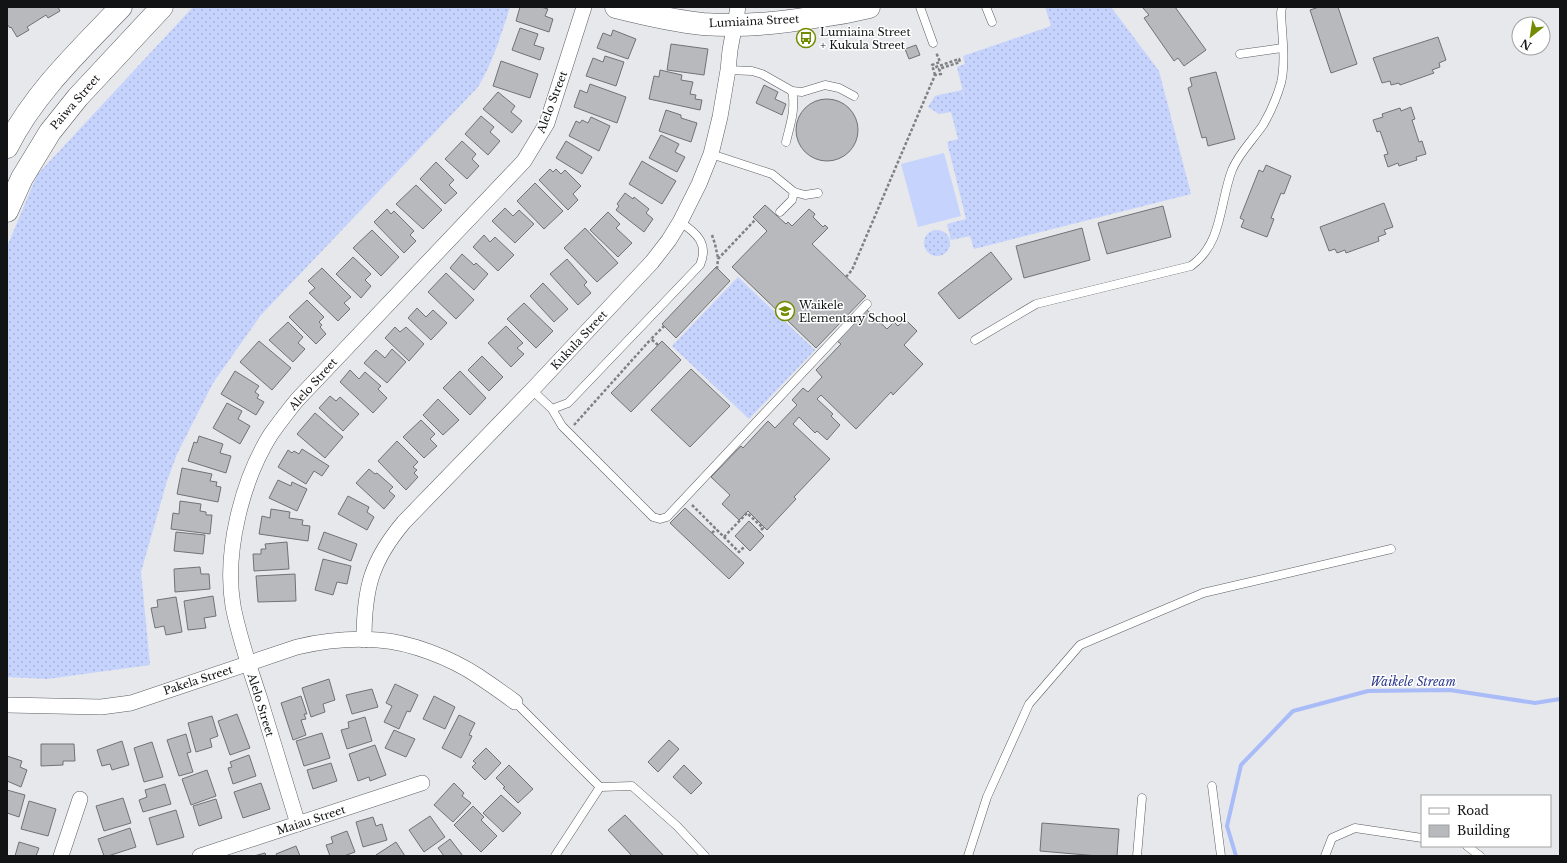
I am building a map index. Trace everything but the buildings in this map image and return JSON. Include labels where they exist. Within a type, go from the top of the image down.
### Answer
[{"type":"street","points":[[7,147],[31,108],[52,82],[121,7]]},
{"type":"street","name":"Paiwa Street","points":[[7,211],[22,178],[50,132],[78,97],[162,7]]},
{"type":"street","name":"Alelo Street","points":[[298,824],[242,645],[233,604],[231,570],[233,541],[238,514],[246,486],[258,458],[271,435],[297,400],[524,161],[547,123],[584,7]]},
{"type":"street","name":"Lumiaina Street","points":[[616,7],[647,15],[703,24],[736,16],[787,22],[856,11],[869,7]]},
{"type":"street","name":"Kukula Street","points":[[364,640],[364,616],[369,583],[375,567],[390,539],[404,522],[532,390],[652,262],[680,222],[699,184],[711,154],[720,117],[736,16]]},
{"type":"street","name":"Pakela Street","points":[[7,705],[101,707],[131,703],[297,647],[318,642],[364,640],[380,640],[414,647],[451,661],[477,675],[515,702]]},
{"type":"street","name":"Maiau Street","points":[[200,856],[422,783]]},
{"type":"street","points":[[61,856],[80,799]]},
{"type":"lane","points":[[920,7],[933,43]]},
{"type":"lane","points":[[986,7],[992,22]]},
{"type":"lane","points":[[975,340],[1036,304],[1180,269],[1191,266],[1199,261],[1206,253],[1213,240],[1232,171],[1240,154],[1270,112],[1280,85],[1283,69],[1282,7]]},
{"type":"lane","points":[[1240,54],[1282,48]]},
{"type":"lane","points":[[728,70],[752,71],[762,74],[792,91],[802,92],[826,85],[839,88],[854,96]]},
{"type":"lane","points":[[786,142],[793,116],[794,101],[792,91]]},
{"type":"lane","points":[[711,154],[772,174],[794,192],[805,195],[818,193]]},
{"type":"lane","points":[[780,212],[792,200],[794,192]]},
{"type":"lane","points":[[552,409],[568,403],[700,265],[704,257],[702,243],[699,238],[680,222]]},
{"type":"lane","points":[[532,390],[552,409],[562,426],[653,517],[660,519],[666,517],[867,304]]},
{"type":"lane","points":[[968,856],[987,797],[1029,704],[1080,646],[1203,593],[1391,549]]},
{"type":"lane","points":[[515,702],[600,787],[632,786],[677,826],[705,856]]},
{"type":"lane","points":[[1212,786],[1221,856]]},
{"type":"lane","points":[[555,856],[600,787]]},
{"type":"lane","points":[[1136,856],[1142,798]]},
{"type":"lane","points":[[1325,856],[1332,838],[1355,828],[1421,838]]},
{"type":"lane","points":[[1468,847],[1480,856]]},
{"type":"path","points":[[846,276],[852,270],[935,75],[932,65],[940,62],[933,43]]},
{"type":"path","points":[[933,68],[959,59],[960,62],[939,69],[941,74],[935,75]]},
{"type":"path","points":[[718,259],[756,220]]},
{"type":"path","points":[[712,235],[718,259],[717,269]]},
{"type":"path","points":[[579,430],[573,425],[664,326]]},
{"type":"path","points":[[651,339],[658,345]]},
{"type":"path","points":[[696,500],[691,504],[739,552],[745,546]]},
{"type":"path","points":[[724,537],[747,513],[763,528],[759,532]]},
{"type":"path","points":[[712,533],[716,529]]},
{"type":"path","points":[[733,553],[737,549]]},
{"type":"shaded area","points":[[193,7],[510,7],[492,58],[478,87],[261,315],[213,383],[177,454],[167,481],[141,572],[150,665],[47,679],[7,677],[7,247],[37,175]]},
{"type":"shaded area","points":[[1045,7],[1111,7],[1159,71],[1191,194],[974,249],[970,236],[951,240],[947,224],[966,219],[947,142],[958,139],[951,112],[939,114],[928,107],[935,96],[962,90],[967,108],[957,67],[965,64],[963,56],[1051,26]]},
{"type":"shaded area","points":[[944,153],[961,216],[918,227],[901,164]]},
{"type":"shaded area","points":[[937,230],[946,234],[950,243],[946,252],[937,256],[928,252],[924,243],[928,234]]},
{"type":"shaded area","points":[[738,277],[815,350],[749,419],[672,346]]},
{"type":"waterway","name":"Waikele Stream","points":[[1236,856],[1227,826],[1241,765],[1293,711],[1368,691],[1450,690],[1535,703],[1560,699]]},
{"type":"place","name":"Lumiaina Street + Kukula Street","points":[[806,38]]},
{"type":"place","name":"Waikele Elementary School","points":[[785,311]]}]
